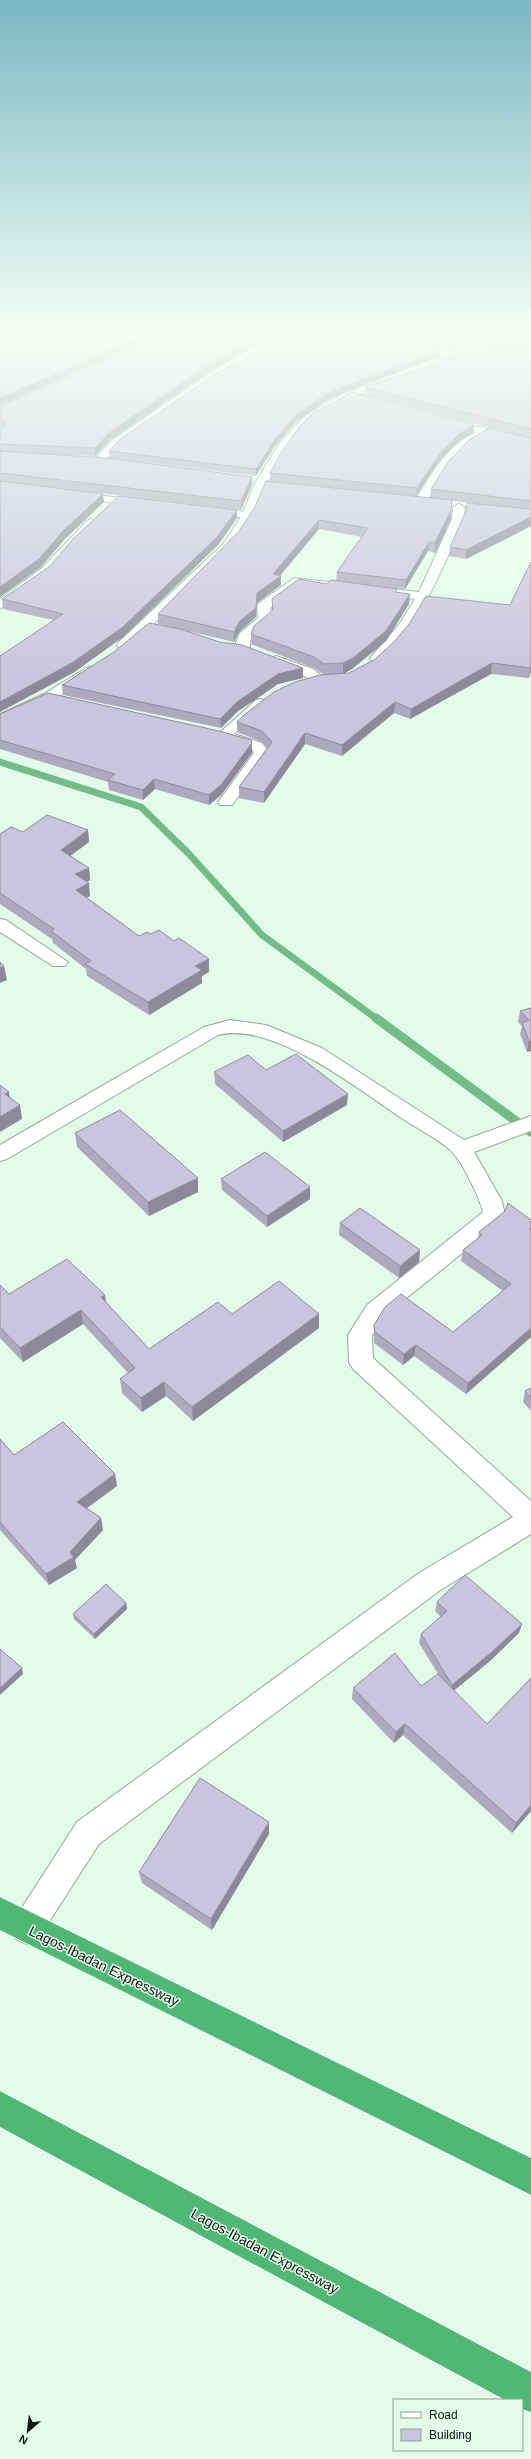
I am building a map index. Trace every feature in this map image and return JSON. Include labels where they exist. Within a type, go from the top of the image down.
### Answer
[{"type":"highway","name":"Lagos-Ibadan Expressway","points":[[14,1920],[531,2177]]},
{"type":"highway","name":"Lagos-Ibadan Expressway","points":[[0,2108],[531,2393]]},
{"type":"street","points":[[109,449],[95,461],[116,463]]},
{"type":"street","points":[[112,654],[146,626],[201,569],[228,545],[248,515],[257,482],[281,449]]},
{"type":"street","points":[[421,501],[451,452],[455,449]]},
{"type":"street","points":[[257,482],[275,486]]},
{"type":"street","points":[[63,493],[152,505]]},
{"type":"street","points":[[406,499],[436,503]]},
{"type":"street","points":[[0,605],[45,572],[69,544],[115,500]]},
{"type":"street","points":[[364,668],[392,645],[422,596],[458,519],[455,506],[474,508]]},
{"type":"street","points":[[197,510],[248,515]]},
{"type":"street","points":[[244,649],[243,641],[246,633],[265,619],[263,607],[298,581],[422,596]]},
{"type":"street","points":[[146,626],[161,629]]},
{"type":"street","points":[[229,647],[244,649],[308,672],[320,680]]},
{"type":"street","points":[[0,719],[49,697],[100,663]]},
{"type":"street","points":[[301,684],[320,680],[334,680]]},
{"type":"street","points":[[224,735],[243,716],[272,695]]},
{"type":"street","points":[[49,697],[72,702]]},
{"type":"street","points":[[207,732],[224,735],[258,746],[262,753],[226,802]]},
{"type":"street","points":[[0,924],[59,962]]},
{"type":"street","points":[[0,1154],[211,1031],[230,1026],[259,1029],[315,1052],[461,1148],[491,1201],[494,1215],[375,1310],[360,1335],[361,1362],[531,1517]]},
{"type":"street","points":[[461,1148],[484,1142],[531,1123]]},
{"type":"street","points":[[14,1920],[88,1833],[429,1582],[531,1520]]},
{"type":"building","points":[[111,449],[269,449],[256,469],[109,451]]},
{"type":"building","points":[[284,449],[444,449],[417,488],[270,473]]},
{"type":"building","points":[[461,449],[531,449],[531,501],[431,489],[448,462]]},
{"type":"building","points":[[0,451],[107,458],[252,477],[241,501],[0,473]]},
{"type":"building","points":[[0,481],[103,494],[63,531],[39,559],[0,587]]},
{"type":"building","points":[[266,481],[452,500],[451,510],[435,543],[429,542],[406,580],[337,572],[368,528],[319,520],[273,574],[281,576],[257,593],[256,608],[239,622],[234,632],[158,614],[239,531],[255,507]]},
{"type":"building","points":[[119,496],[237,510],[217,537],[123,627],[72,663],[0,702],[0,656],[63,614],[2,599],[49,567],[73,539]]},
{"type":"building","points":[[467,503],[531,509],[531,517],[466,550],[450,547],[466,511]]},
{"type":"building","points":[[531,562],[530,668],[492,663],[411,709],[395,702],[342,745],[305,733],[264,792],[239,787],[272,742],[262,731],[237,722],[244,715],[274,692],[295,682],[320,675],[349,673],[374,660],[393,643],[409,624],[426,596],[510,605]]},
{"type":"building","points":[[299,579],[327,584],[330,580],[398,589],[395,592],[410,594],[386,631],[353,658],[343,663],[324,664],[314,657],[251,634],[254,626],[273,610],[272,599]]},
{"type":"building","points":[[149,623],[180,629],[220,642],[242,645],[303,668],[278,674],[237,702],[220,719],[62,685],[114,652]]},
{"type":"building","points":[[48,693],[219,731],[251,740],[252,743],[221,785],[209,795],[154,779],[143,790],[108,780],[115,774],[0,740],[0,714]]},
{"type":"building","points":[[47,815],[88,830],[61,850],[89,868],[75,874],[89,883],[76,890],[139,936],[147,932],[151,934],[159,930],[174,941],[179,938],[209,959],[195,966],[202,970],[148,1002],[85,964],[91,961],[51,931],[54,929],[0,893],[0,834],[11,827],[23,832]]},
{"type":"building","points":[[0,962],[4,966],[0,968]]},
{"type":"building","points":[[531,1008],[531,1041],[529,1041],[522,1023],[529,1020],[520,1011]]},
{"type":"building","points":[[296,1054],[348,1094],[283,1131],[214,1072],[248,1055],[266,1070]]},
{"type":"building","points":[[0,1085],[9,1092],[5,1094],[20,1105],[0,1117]]},
{"type":"building","points":[[120,1110],[198,1178],[148,1202],[75,1133]]},
{"type":"building","points":[[265,1152],[310,1187],[267,1216],[221,1179]]},
{"type":"building","points":[[508,1203],[531,1220],[531,1228],[529,1229],[531,1230],[531,1328],[468,1383],[416,1345],[404,1354],[375,1332],[374,1325],[385,1307],[401,1294],[453,1332],[511,1284],[463,1250],[482,1235],[479,1232],[505,1211]]},
{"type":"building","points":[[360,1208],[420,1250],[400,1266],[340,1223]]},
{"type":"building","points":[[67,1259],[105,1295],[101,1297],[149,1349],[218,1302],[232,1314],[279,1281],[319,1314],[192,1407],[164,1382],[141,1398],[120,1379],[135,1368],[81,1310],[20,1348],[0,1327],[0,1285],[9,1294]]},
{"type":"building","points":[[531,1388],[531,1398],[525,1391]]},
{"type":"building","points":[[63,1422],[115,1474],[77,1502],[101,1518],[70,1552],[74,1557],[46,1574],[0,1522],[0,1439],[14,1455]]},
{"type":"building","points":[[465,1575],[522,1624],[492,1652],[452,1685],[421,1634],[447,1611],[437,1602]]},
{"type":"building","points":[[106,1584],[126,1603],[94,1634],[73,1614]]},
{"type":"building","points":[[0,1649],[22,1668],[0,1688]]},
{"type":"building","points":[[395,1653],[421,1686],[438,1674],[487,1724],[531,1678],[531,1805],[516,1823],[405,1724],[396,1732],[353,1688]]},
{"type":"building","points":[[200,1778],[269,1822],[211,1919],[139,1872]]},
{"type":"waterway","points":[[0,762],[141,807],[189,854],[262,935],[377,1019]]},
{"type":"waterway","points":[[376,1018],[531,1132]]}]
